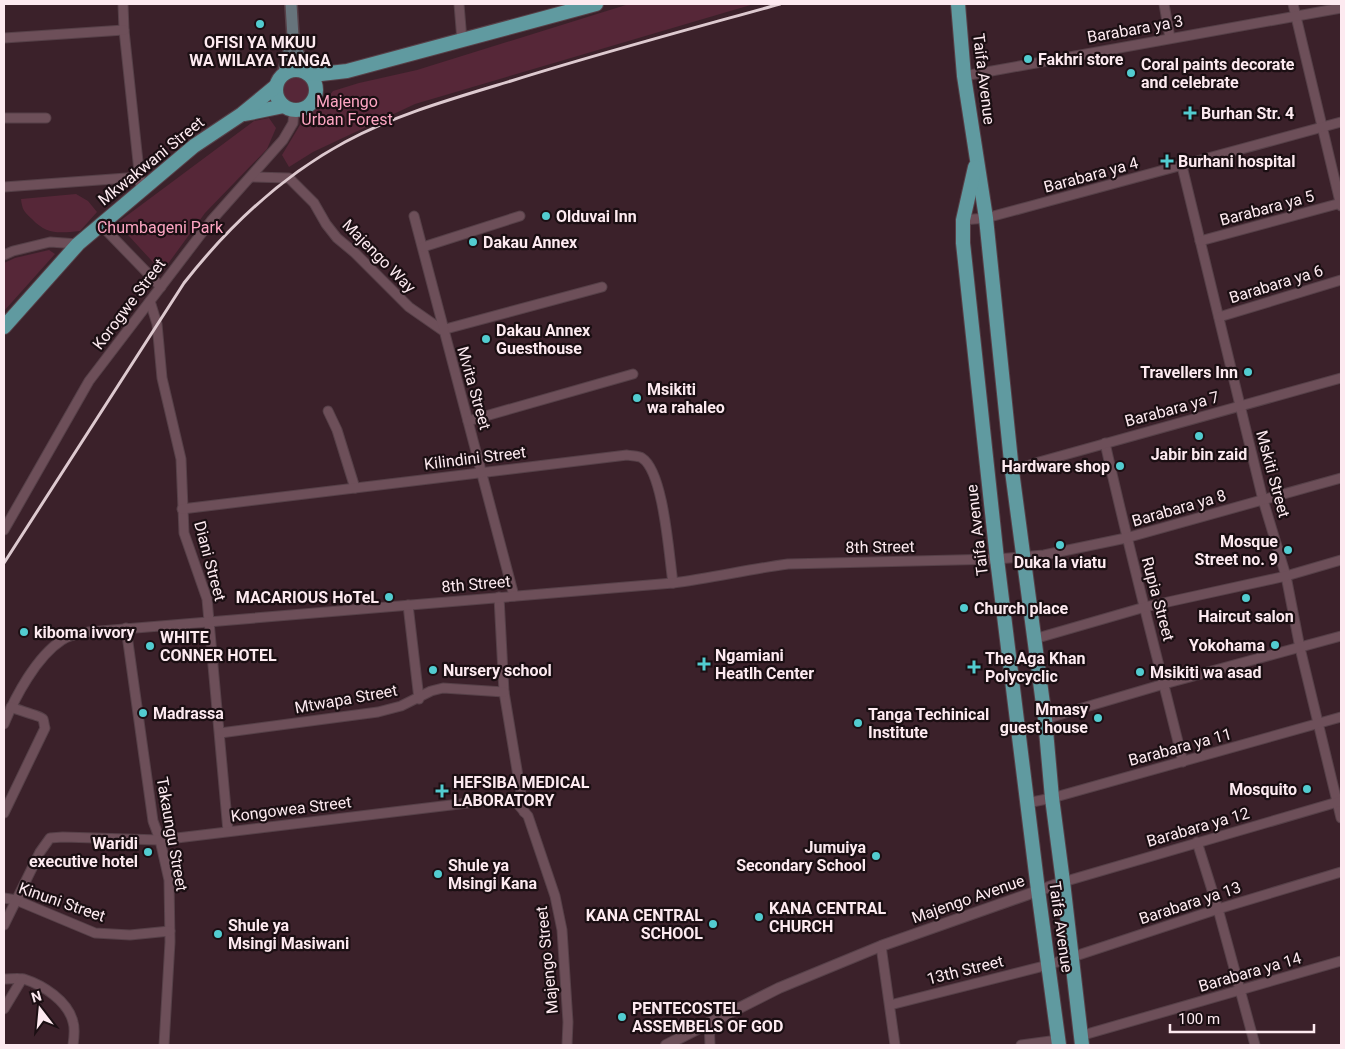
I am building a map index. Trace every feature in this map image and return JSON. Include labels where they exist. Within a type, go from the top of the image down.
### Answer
[{"type":"main road","points":[[291,4],[293,37],[305,73],[313,79],[316,87],[315,96]]},
{"type":"main road","points":[[280,80],[289,71],[321,74],[347,71],[596,4]]},
{"type":"main road","name":"Taifa Avenue","points":[[958,4],[964,76],[986,218],[994,313],[1012,471],[1045,719],[1052,798],[1081,1041]]},
{"type":"main road","points":[[289,108],[279,100],[276,93],[293,37]]},
{"type":"main road","points":[[242,114],[303,108],[347,71]]},
{"type":"main road","name":"Mkwakwani Street","points":[[4,327],[78,244],[140,184],[242,114],[280,80]]},
{"type":"main road","name":"Taifa Avenue","points":[[977,159],[963,220],[963,243],[997,559],[1058,1043]]},
{"type":"main road","points":[[971,316],[994,313]]},
{"type":"street","points":[[4,187],[140,184],[123,4]]},
{"type":"street","points":[[459,4],[462,40]]},
{"type":"street","points":[[1164,4],[1170,38]]},
{"type":"street","points":[[1293,4],[1341,204]]},
{"type":"street","name":"Barabara ya 3","points":[[964,76],[1341,8]]},
{"type":"street","points":[[4,38],[124,30]]},
{"type":"street","name":"Korogwe Street","points":[[4,530],[90,381],[211,221],[283,140],[292,123],[289,108]]},
{"type":"street","points":[[4,118],[46,118]]},
{"type":"street","name":"Barabara ya 4","points":[[963,220],[986,218],[1341,122]]},
{"type":"street","name":"Mskiti Street","points":[[1182,166],[1263,500],[1286,576],[1300,648],[1339,801],[1341,818]]},
{"type":"street","name":"Majengo Way","points":[[252,177],[289,178],[314,204],[337,238],[355,253],[409,307],[442,330]]},
{"type":"street","name":"Barabara ya 5","points":[[1200,241],[1341,204]]},
{"type":"street","name":"Mvita Street","points":[[414,216],[442,330],[514,596]]},
{"type":"street","points":[[423,247],[520,216]]},
{"type":"street","points":[[100,224],[161,287]]},
{"type":"street","points":[[4,255],[50,242],[78,244]]},
{"type":"street","name":"Barabara ya 6","points":[[1219,317],[1341,280]]},
{"type":"street","points":[[442,330],[602,287]]},
{"type":"street","name":"Diani Street","points":[[150,302],[158,324],[162,378],[181,460],[184,534],[207,599],[228,831]]},
{"type":"street","points":[[468,421],[633,374]]},
{"type":"street","name":"Barabara ya 7","points":[[1012,471],[1105,443],[1341,378]]},
{"type":"street","points":[[328,410],[337,430],[355,488]]},
{"type":"street","name":"Rupia Street","points":[[1105,443],[1126,538],[1145,607],[1182,762]]},
{"type":"street","name":"Kilindini Street","points":[[182,509],[627,455],[643,458],[654,472],[661,495],[673,583]]},
{"type":"street","name":"Barabara ya 8","points":[[997,559],[1023,558],[1126,538],[1341,478]]},
{"type":"street","name":"8th Street","points":[[4,724],[11,707],[46,653],[61,640],[88,632],[673,583],[710,579],[754,568],[788,564],[997,559]]},
{"type":"street","points":[[1034,639],[1145,607],[1286,576],[1341,560]]},
{"type":"street","name":"Majengo Street","points":[[499,597],[504,692],[526,814],[556,896],[562,930],[568,1022],[567,1045]]},
{"type":"street","points":[[408,605],[418,699]]},
{"type":"street","name":"Takaungu Street","points":[[126,628],[153,821],[160,840],[169,880],[170,931],[164,1045]]},
{"type":"street","points":[[1045,719],[1164,684],[1341,636]]},
{"type":"street","name":"Mtwapa Street","points":[[220,733],[378,712],[401,706],[431,691],[443,688],[504,692]]},
{"type":"street","points":[[4,813],[45,728],[43,719],[40,717],[20,712],[11,707]]},
{"type":"street","name":"Barabara ya 11","points":[[1027,803],[1052,798],[1341,717]]},
{"type":"street","name":"Kongowea Street","points":[[16,900],[40,852],[50,838],[160,840],[501,799],[515,801],[526,814]]},
{"type":"street","name":"Barabara ya 12","points":[[1063,882],[1339,801]]},
{"type":"street","points":[[1197,842],[1218,909],[1255,1045]]},
{"type":"street","name":"Barabara ya 13","points":[[1048,965],[1218,909],[1341,872]]},
{"type":"street","name":"Majengo Avenue","points":[[666,1045],[779,988],[881,946],[1063,882]]},
{"type":"street","name":"Kinuni Street","points":[[4,898],[16,900],[95,933],[130,935],[170,931]]},
{"type":"street","points":[[4,924],[16,900]]},
{"type":"street","points":[[881,946],[895,1045]]},
{"type":"street","name":"Barabara ya 14","points":[[1081,1041],[1240,990],[1341,962]]},
{"type":"street","name":"13th Street","points":[[890,1005],[1048,965]]},
{"type":"street","points":[[4,978],[22,979],[43,988],[56,997],[66,1007],[73,1022],[73,1045]]},
{"type":"street","points":[[4,1009],[22,979]]},
{"type":"street","points":[[709,1022],[710,1045]]},
{"type":"street","points":[[1021,1045],[1058,1043]]},
{"type":"green space","name":"Majengo Urban Forest","points":[[629,4],[754,4],[415,104],[313,152],[289,167],[282,155],[303,120],[322,105],[333,91],[417,70]]},
{"type":"green space","points":[[296,76],[305,80],[309,89],[305,98],[296,102],[287,98],[283,89],[287,80]]},
{"type":"green space","name":"Chumbageni Park","points":[[269,118],[276,128],[267,149],[205,213],[162,272],[117,223],[254,121]]},
{"type":"green space","points":[[76,194],[88,201],[97,212],[80,231],[73,232],[54,232],[43,228],[25,212],[21,199]]},
{"type":"green space","points":[[49,250],[55,254],[4,311],[4,263],[15,258]]},
{"type":"railway","points":[[4,563],[184,283],[219,242],[257,204],[299,170],[365,132],[427,107],[645,41],[780,4]]},
{"type":"place","name":"OFISI YA MKUU WA WILAYA TANGA","points":[[260,24]]},
{"type":"place","name":"Fakhri store","points":[[1028,59]]},
{"type":"place","name":"Coral paints decorate and celebrate","points":[[1131,73]]},
{"type":"place","name":"Burhan Str. 4","points":[[1190,113]]},
{"type":"place","name":"Burhani hospital","points":[[1167,161]]},
{"type":"place","name":"Olduvai Inn","points":[[546,216]]},
{"type":"place","name":"Dakau Annex","points":[[473,242]]},
{"type":"place","name":"Dakau Annex Guesthouse","points":[[486,339]]},
{"type":"place","name":"Travellers Inn","points":[[1248,372]]},
{"type":"place","name":"Msikiti wa rahaleo","points":[[637,398]]},
{"type":"place","name":"Jabir bin zaid","points":[[1199,436]]},
{"type":"place","name":"Hardware shop","points":[[1120,466]]},
{"type":"place","name":"Duka la viatu","points":[[1060,545]]},
{"type":"place","name":"Mosque Street no. 9","points":[[1288,550]]},
{"type":"place","name":"MACARIOUS HoTeL","points":[[389,597]]},
{"type":"place","name":"Haircut salon","points":[[1246,598]]},
{"type":"place","name":"Church place","points":[[964,608]]},
{"type":"place","name":"kiboma ivvory","points":[[24,632]]},
{"type":"place","name":"Yokohama","points":[[1275,645]]},
{"type":"place","name":"WHITE CONNER HOTEL","points":[[150,646]]},
{"type":"place","name":"Ngamiani Heatlh Center","points":[[704,664]]},
{"type":"place","name":"The Aga Khan Polycyclic","points":[[974,667]]},
{"type":"place","name":"Nursery school","points":[[433,670]]},
{"type":"place","name":"Msikiti wa asad","points":[[1140,672]]},
{"type":"place","name":"Madrassa","points":[[143,713]]},
{"type":"place","name":"Mmasy guest house","points":[[1098,718]]},
{"type":"place","name":"Tanga Techinical Institute","points":[[858,723]]},
{"type":"place","name":"Mosquito","points":[[1307,789]]},
{"type":"place","name":"HEFSIBA MEDICAL LABORATORY","points":[[442,791]]},
{"type":"place","name":"Waridi executive hotel","points":[[148,852]]},
{"type":"place","name":"Jumuiya Secondary School","points":[[876,856]]},
{"type":"place","name":"Shule ya Msingi Kana","points":[[438,874]]},
{"type":"place","name":"KANA CENTRAL CHURCH","points":[[759,917]]},
{"type":"place","name":"KANA CENTRAL SCHOOL","points":[[713,924]]},
{"type":"place","name":"Shule ya Msingi Masiwani","points":[[218,934]]},
{"type":"place","name":"PENTECOSTEL ASSEMBELS OF GOD","points":[[622,1017]]}]
